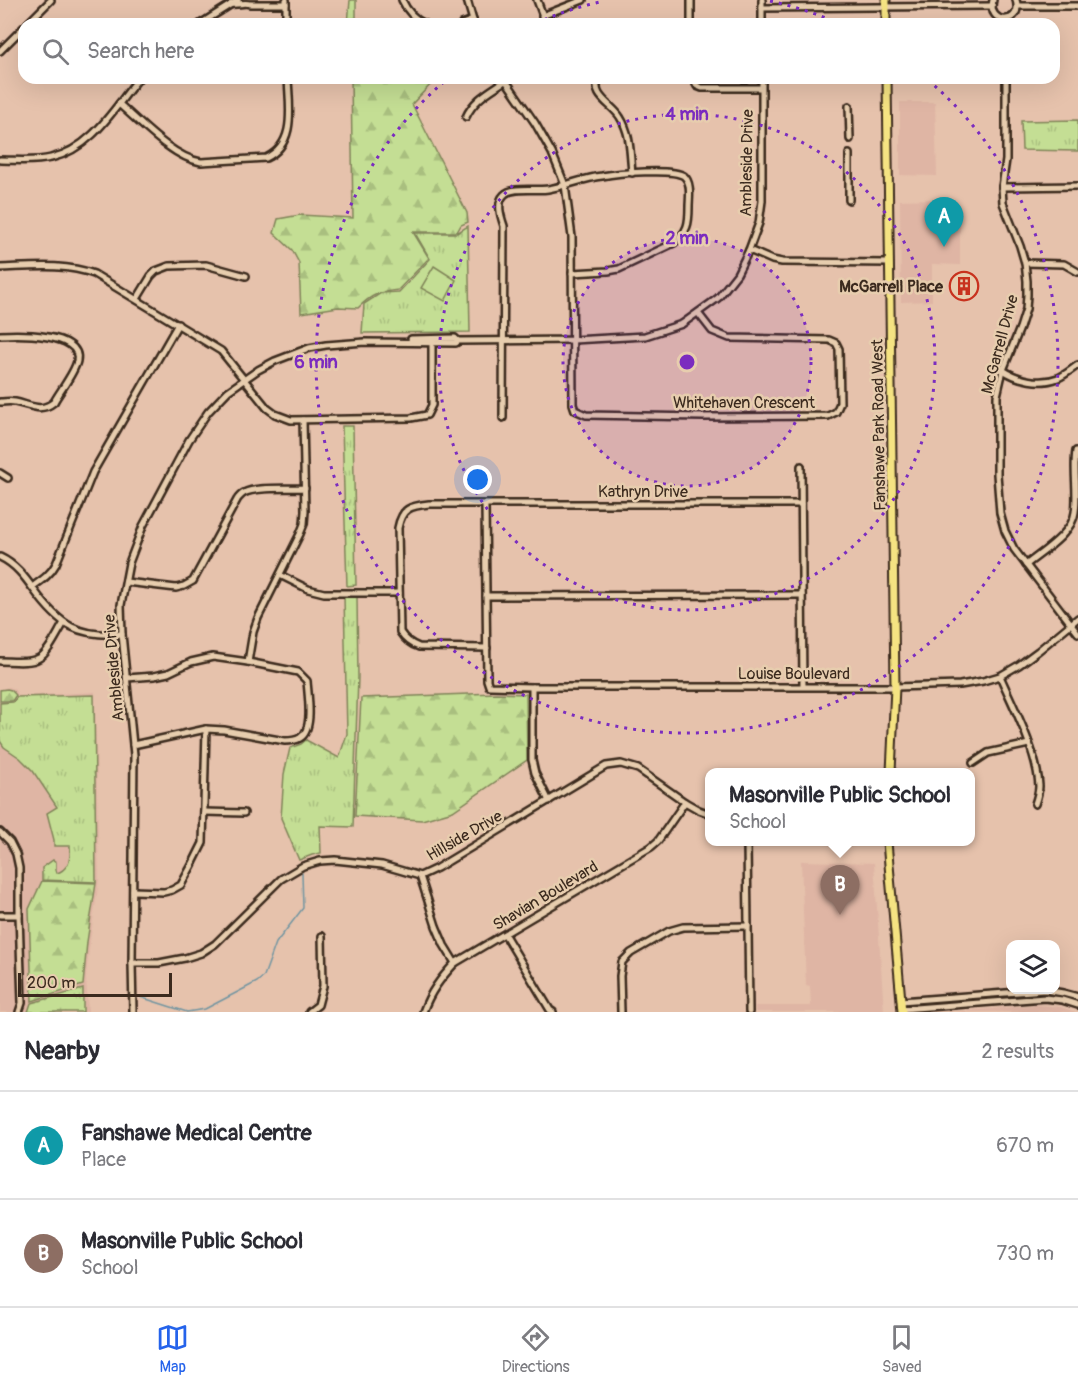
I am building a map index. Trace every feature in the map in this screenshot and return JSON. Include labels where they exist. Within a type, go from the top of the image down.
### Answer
[{"type":"main road","name":"Fanshawe Park Road West","points":[[887,84],[895,687],[891,768]]},
{"type":"main road","points":[[887,846],[902,1007]]},
{"type":"street","points":[[34,18],[51,0]]},
{"type":"street","points":[[209,18],[238,0]]},
{"type":"street","points":[[402,0],[416,18]]},
{"type":"street","points":[[467,0],[473,18]]},
{"type":"street","points":[[537,0],[542,16],[583,0]]},
{"type":"street","points":[[691,0],[691,18]]},
{"type":"street","points":[[762,0],[762,18]]},
{"type":"street","points":[[231,4],[286,2],[286,18]]},
{"type":"street","points":[[762,9],[992,3],[995,15],[999,18]]},
{"type":"street","points":[[1010,18],[1015,14],[1017,3],[1078,6]]},
{"type":"street","points":[[0,51],[18,34]]},
{"type":"street","points":[[0,160],[37,160],[62,155],[73,149],[94,134],[134,84]]},
{"type":"street","points":[[119,104],[178,153],[192,160],[201,162],[266,158],[281,148],[288,132],[288,84]]},
{"type":"street","points":[[466,117],[471,106],[499,84]]},
{"type":"street","points":[[509,84],[552,153],[565,185],[572,237],[573,340]]},
{"type":"street","points":[[597,84],[601,98],[615,109],[628,132],[632,173]]},
{"type":"street","points":[[696,84],[702,88],[761,88]]},
{"type":"street","name":"Ambleside Drive","points":[[133,1012],[133,745],[121,605],[129,563],[143,526],[189,440],[208,412],[228,391],[275,361],[309,348],[367,340],[457,342],[645,336],[682,324],[718,298],[737,274],[759,223],[762,206],[761,84]]},
{"type":"street","name":"McGarrell Drive","points":[[1006,84],[1006,160],[1002,187],[1003,203],[1025,263],[1028,281],[1026,309],[1003,370],[997,396],[999,513],[1014,549],[1078,633]]},
{"type":"street","points":[[849,106],[850,139]]},
{"type":"street","points":[[849,154],[849,200]]},
{"type":"street","points":[[503,418],[504,226],[500,202],[506,193],[513,190],[542,190],[603,175],[670,171],[683,175],[689,187],[689,216],[686,230],[681,237],[674,243],[619,269],[572,273]]},
{"type":"street","points":[[1002,187],[1078,186]]},
{"type":"street","points":[[749,250],[782,262],[889,263]]},
{"type":"street","points":[[1025,263],[1064,264],[1078,272]]},
{"type":"street","points":[[137,299],[151,276],[156,271],[169,266],[206,265],[246,276]]},
{"type":"street","points":[[0,268],[57,267],[84,270],[94,274],[221,351],[267,408],[282,418],[303,420],[411,418],[427,415],[432,405],[432,341]]},
{"type":"street","name":"Whitehaven Crescent","points":[[573,340],[573,404],[575,410],[586,415],[828,416],[836,412],[840,403],[839,349],[836,343],[829,340],[729,338],[712,331],[698,313]]},
{"type":"street","points":[[32,587],[52,572],[93,472],[178,324]]},
{"type":"street","points":[[0,335],[35,335],[58,339],[69,344],[78,356],[75,367],[54,402],[49,406],[39,408],[13,402],[0,402]]},
{"type":"street","points":[[1003,370],[1022,379],[1042,381],[1061,377],[1078,365]]},
{"type":"street","points":[[248,662],[258,618],[304,524],[303,420]]},
{"type":"street","points":[[1026,565],[1062,536],[1072,523],[1076,513],[1074,462],[1076,451]]},
{"type":"street","points":[[801,466],[803,686]]},
{"type":"street","points":[[0,473],[8,478]]},
{"type":"street","points":[[126,582],[176,588],[184,586],[193,581],[237,500],[243,494],[251,490],[305,488]]},
{"type":"street","name":"Kathryn Drive","points":[[399,593],[398,528],[400,518],[410,507],[429,504],[801,504]]},
{"type":"street","points":[[280,574],[315,592],[399,593],[400,632],[411,644],[419,647],[487,648],[485,505]]},
{"type":"street","points":[[0,557],[16,568],[54,615],[64,623],[92,634],[122,634]]},
{"type":"street","points":[[486,596],[802,595]]},
{"type":"street","name":"Louise Boulevard","points":[[487,648],[489,686],[895,687],[960,685],[1000,676],[1029,658],[1078,618]]},
{"type":"street","points":[[0,661],[32,661],[39,658],[47,650],[64,623]]},
{"type":"street","points":[[127,678],[168,673],[190,662],[213,657],[298,672],[307,681],[309,721],[301,738],[285,741],[206,729],[133,745]]},
{"type":"street","points":[[1000,676],[1029,744],[1037,772],[1039,788],[1035,804]]},
{"type":"street","points":[[532,687],[532,760],[535,773],[549,801]]},
{"type":"street","points":[[133,891],[164,892],[180,885],[203,843],[206,729]]},
{"type":"street","points":[[973,763],[988,753],[1029,744]]},
{"type":"street","name":"Hillside Drive","points":[[132,963],[159,963],[201,953],[215,944],[280,879],[303,866],[335,860],[382,865],[420,876],[606,766],[621,764],[638,769],[685,802],[705,812]]},
{"type":"street","name":"Shavian Boulevard","points":[[423,1012],[427,999],[439,980],[455,963],[651,847],[658,841],[685,802]]},
{"type":"street","points":[[204,812],[244,813]]},
{"type":"street","points":[[0,832],[10,842],[19,868],[22,1003],[19,1012]]},
{"type":"street","points":[[747,846],[749,1012]]},
{"type":"street","points":[[420,876],[436,926],[455,963]]},
{"type":"street","points":[[0,915],[19,915]]},
{"type":"street","points":[[621,1012],[622,962],[632,954],[669,931],[683,927],[748,926]]},
{"type":"street","points":[[505,935],[553,1012]]},
{"type":"street","points":[[309,1012],[318,1005],[323,986],[322,936]]},
{"type":"street","points":[[902,1007],[1045,990],[1078,997]]},
{"type":"street","points":[[902,1007],[1045,998],[1078,1005]]},
{"type":"shaded area","points":[[900,102],[935,102],[937,176],[900,175]]},
{"type":"shaded area","points":[[937,199],[937,225],[960,223],[960,265],[932,264],[932,301],[901,302],[900,200]]},
{"type":"shaded area","points":[[10,687],[18,696],[95,692],[99,880],[86,978],[88,1012],[0,1012],[0,689]]},
{"type":"shaded area","points":[[801,861],[874,863],[884,1012],[755,1012],[755,1006],[811,1006],[810,986],[806,985]]},
{"type":"shaded area","points":[[1035,1005],[1060,1007],[1076,1012],[953,1012]]},
{"type":"green space","points":[[350,0],[356,0],[356,18],[348,18]]},
{"type":"green space","points":[[351,84],[431,84],[412,104],[467,213],[468,222],[461,225],[457,232],[413,232],[429,258],[398,290],[376,294],[358,308],[338,307],[301,313],[299,263],[292,250],[274,233],[278,219],[300,215],[353,218]]},
{"type":"green space","points":[[1078,120],[1078,151],[1022,150],[1021,121]]},
{"type":"green space","points":[[468,226],[470,332],[362,333],[364,304],[381,293],[399,292],[430,259],[415,233],[457,233]]},
{"type":"green space","points":[[434,266],[456,280],[445,301],[421,288]]},
{"type":"green space","points":[[342,426],[353,426],[356,585],[347,586]]},
{"type":"green space","points":[[344,596],[357,596],[358,677],[353,827],[320,826],[321,853],[299,860],[281,818],[284,774],[290,748],[306,740],[339,758],[347,734]]},
{"type":"green space","points":[[7,689],[16,695],[12,701],[0,701],[0,690]]},
{"type":"green space","points":[[526,694],[527,760],[453,811],[422,820],[355,816],[361,698]]},
{"type":"green space","points":[[94,695],[96,882],[42,880],[42,868],[53,860],[56,862],[57,873],[67,866],[70,846],[54,846],[47,813],[57,807],[33,771],[0,741],[0,703],[13,702],[17,697]]},
{"type":"green space","points":[[42,881],[96,883],[83,985],[32,1001],[29,909]]},
{"type":"green space","points":[[83,989],[83,1012],[28,1012],[31,1003]]},
{"type":"waterway","points":[[140,997],[187,1012],[205,1009],[257,982],[264,976],[276,943],[303,908],[302,873]]},
{"type":"place","name":"Fanshawe Medical Centre","points":[[944,247]]},
{"type":"place","name":"McGarrell Place","points":[[964,286]]},
{"type":"place","name":"Masonville Public School","points":[[840,915]]}]
